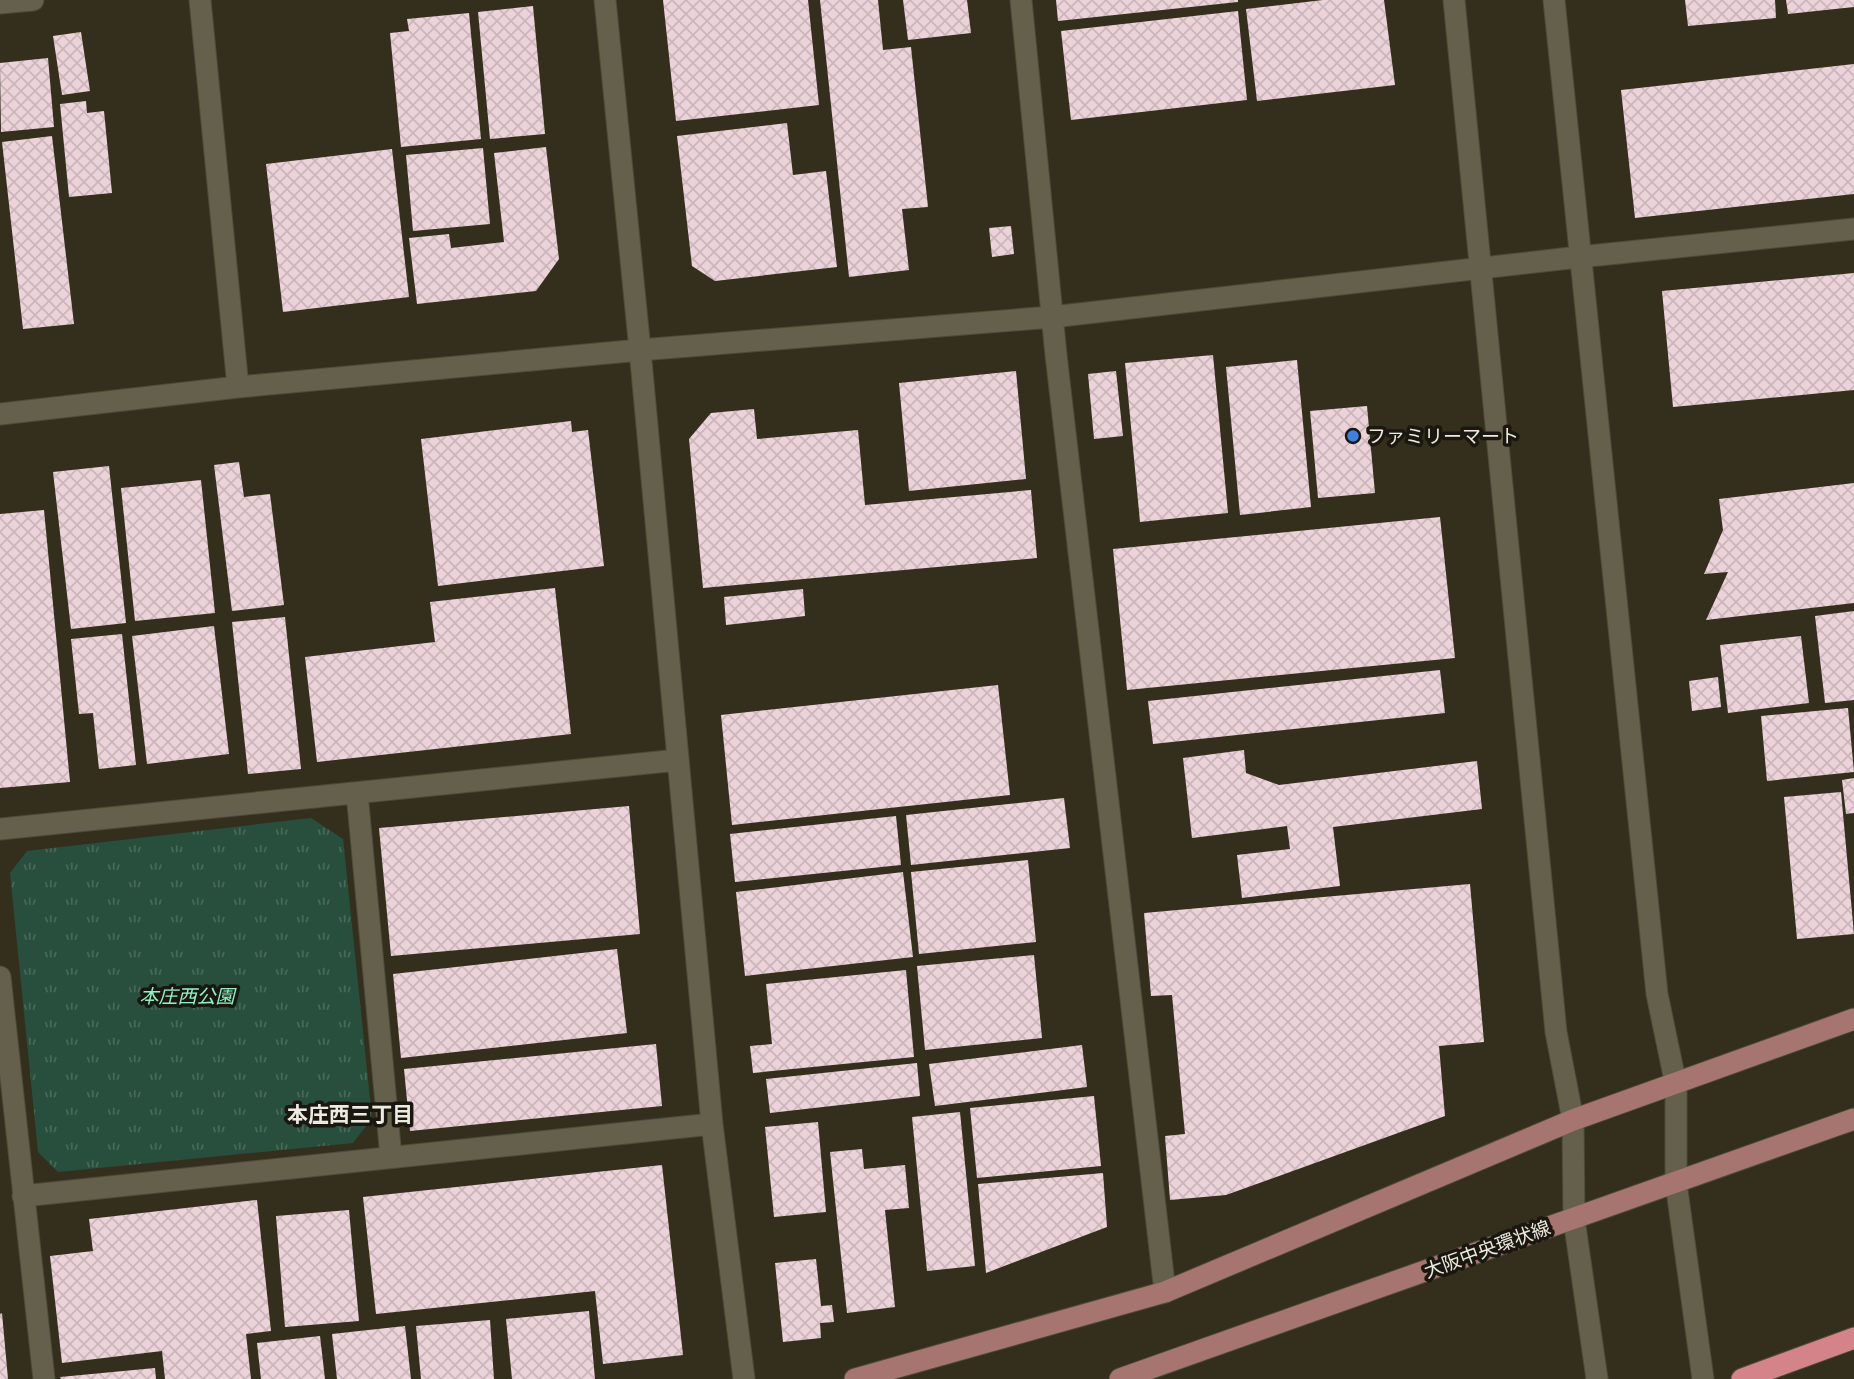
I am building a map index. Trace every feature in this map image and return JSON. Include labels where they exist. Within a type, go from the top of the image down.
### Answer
[{"type":"highway","points":[[1742,1379],[1854,1338]]},
{"type":"main road","points":[[855,1379],[1165,1292],[1573,1121],[1854,1019]]},
{"type":"main road","name":"大阪中央環状線","points":[[1120,1379],[1854,1119]]},
{"type":"street","points":[[0,3],[33,0]]},
{"type":"street","points":[[200,0],[238,387]]},
{"type":"street","points":[[605,0],[712,1124],[744,1379]]},
{"type":"street","points":[[1021,0],[1052,317],[1165,1292]]},
{"type":"street","points":[[1454,0],[1556,1032],[1573,1121],[1574,1219],[1597,1379]]},
{"type":"street","points":[[1554,0],[1657,994],[1676,1085],[1675,1183],[1703,1379]]},
{"type":"street","points":[[0,414],[238,387],[640,350],[1052,317],[1579,257],[1854,229]]},
{"type":"street","points":[[0,829],[678,760]]},
{"type":"street","points":[[356,793],[391,1157]]},
{"type":"street","points":[[0,977],[44,1379]]},
{"type":"street","points":[[23,1196],[712,1124]]},
{"type":"green space","name":"本庄西公園","points":[[311,818],[343,839],[372,1118],[353,1143],[58,1172],[38,1152],[10,873],[27,851]]},
{"type":"building","points":[[663,0],[808,0],[819,105],[676,121]]},
{"type":"building","points":[[820,0],[878,0],[883,50],[911,47],[928,207],[902,209],[909,270],[849,277]]},
{"type":"building","points":[[903,0],[967,0],[971,33],[908,40]]},
{"type":"building","points":[[1056,0],[1238,0],[1238,2],[1058,21]]},
{"type":"building","points":[[1323,0],[1384,0],[1395,85],[1257,101],[1246,9]]},
{"type":"building","points":[[1685,0],[1775,0],[1776,18],[1688,26]]},
{"type":"building","points":[[1786,0],[1854,0],[1854,7],[1788,14]]},
{"type":"building","points":[[533,6],[545,134],[490,139],[478,12]]},
{"type":"building","points":[[1238,11],[1247,100],[1071,120],[1061,31]]},
{"type":"building","points":[[469,13],[481,139],[401,147],[390,33],[409,31],[407,19]]},
{"type":"building","points":[[81,32],[90,91],[62,95],[53,36]]},
{"type":"building","points":[[48,58],[54,127],[1,132],[0,63]]},
{"type":"building","points":[[1854,64],[1854,194],[1635,218],[1621,90]]},
{"type":"building","points":[[86,101],[87,113],[104,111],[112,193],[69,197],[60,104]]},
{"type":"building","points":[[787,123],[793,175],[826,171],[837,267],[715,281],[692,266],[677,136]]},
{"type":"building","points":[[52,136],[74,324],[23,329],[2,142]]},
{"type":"building","points":[[546,147],[559,259],[536,291],[417,304],[409,238],[449,234],[451,248],[504,242],[494,153]]},
{"type":"building","points":[[483,148],[490,224],[413,231],[406,155]]},
{"type":"building","points":[[392,149],[409,297],[283,312],[266,164]]},
{"type":"building","points":[[1011,226],[1014,254],[992,257],[989,228]]},
{"type":"building","points":[[1854,273],[1854,390],[1673,407],[1662,291]]},
{"type":"building","points":[[1213,355],[1228,513],[1140,522],[1125,363]]},
{"type":"building","points":[[1297,360],[1311,507],[1240,515],[1226,367]]},
{"type":"building","points":[[1016,371],[1026,479],[909,491],[899,383]]},
{"type":"building","points":[[1116,371],[1123,436],[1094,439],[1088,374]]},
{"type":"building","points":[[1367,406],[1375,493],[1318,498],[1310,411]]},
{"type":"building","points":[[754,409],[757,439],[858,430],[865,505],[1031,490],[1037,558],[703,588],[689,439],[711,413]]},
{"type":"building","points":[[571,421],[572,432],[588,430],[604,566],[438,586],[421,439]]},
{"type":"building","points":[[239,462],[244,497],[270,494],[284,605],[232,611],[214,465]]},
{"type":"building","points":[[109,466],[126,623],[71,629],[53,472]]},
{"type":"building","points":[[201,480],[215,613],[135,621],[121,488]]},
{"type":"building","points":[[1854,483],[1854,603],[1706,620],[1728,572],[1704,574],[1723,530],[1719,499]]},
{"type":"building","points":[[44,510],[70,782],[0,788],[0,514]]},
{"type":"building","points":[[1440,517],[1455,658],[1127,690],[1113,549]]},
{"type":"building","points":[[555,588],[571,734],[317,762],[305,657],[435,642],[430,602]]},
{"type":"building","points":[[803,589],[805,616],[726,625],[724,597]]},
{"type":"building","points":[[1854,611],[1854,700],[1825,703],[1815,616]]},
{"type":"building","points":[[285,617],[301,769],[248,774],[232,622]]},
{"type":"building","points":[[214,626],[229,754],[147,764],[132,636]]},
{"type":"building","points":[[122,634],[136,765],[99,769],[93,713],[79,714],[71,639]]},
{"type":"building","points":[[1801,636],[1809,703],[1728,713],[1720,645]]},
{"type":"building","points":[[1440,670],[1445,713],[1153,744],[1148,701]]},
{"type":"building","points":[[1718,677],[1721,707],[1692,711],[1689,681]]},
{"type":"building","points":[[998,685],[1010,795],[732,825],[721,715]]},
{"type":"building","points":[[1848,708],[1854,772],[1767,781],[1761,716]]},
{"type":"building","points":[[1244,750],[1246,773],[1279,785],[1477,761],[1482,809],[1333,827],[1340,886],[1242,898],[1237,855],[1290,849],[1287,826],[1192,838],[1183,758]]},
{"type":"building","points":[[1854,778],[1854,813],[1846,814],[1842,780]]},
{"type":"building","points":[[1841,792],[1854,934],[1797,939],[1784,797]]},
{"type":"building","points":[[1064,798],[1070,848],[911,865],[906,815]]},
{"type":"building","points":[[629,806],[640,934],[391,956],[379,828]]},
{"type":"building","points":[[896,816],[901,865],[735,882],[730,834]]},
{"type":"building","points":[[1028,860],[1036,942],[919,954],[911,872]]},
{"type":"building","points":[[903,872],[913,957],[745,976],[736,892]]},
{"type":"building","points":[[1470,884],[1484,1042],[1439,1046],[1445,1116],[1226,1195],[1170,1200],[1165,1136],[1185,1134],[1172,995],[1151,996],[1144,913]]},
{"type":"building","points":[[617,949],[627,1033],[401,1058],[393,974]]},
{"type":"building","points":[[1034,955],[1042,1038],[925,1050],[917,966]]},
{"type":"building","points":[[906,970],[914,1057],[753,1073],[750,1046],[772,1044],[766,984]]},
{"type":"building","points":[[656,1044],[662,1106],[410,1131],[404,1069]]},
{"type":"building","points":[[1082,1045],[1087,1087],[935,1106],[929,1064]]},
{"type":"building","points":[[917,1063],[920,1096],[770,1113],[766,1079]]},
{"type":"building","points":[[1094,1096],[1101,1166],[977,1178],[970,1108]]},
{"type":"building","points":[[960,1112],[975,1266],[927,1271],[912,1117]]},
{"type":"building","points":[[818,1122],[826,1212],[774,1217],[765,1127]]},
{"type":"building","points":[[862,1149],[864,1169],[905,1165],[909,1208],[885,1210],[895,1307],[847,1313],[830,1152]]},
{"type":"building","points":[[662,1165],[683,1355],[603,1364],[595,1291],[376,1314],[363,1197]]},
{"type":"building","points":[[1103,1173],[1107,1227],[986,1273],[978,1184]]},
{"type":"building","points":[[257,1200],[271,1331],[246,1334],[251,1379],[165,1379],[162,1351],[62,1363],[50,1256],[93,1251],[89,1219]]},
{"type":"building","points":[[349,1210],[359,1321],[285,1327],[276,1216]]},
{"type":"building","points":[[816,1259],[821,1306],[832,1305],[834,1322],[820,1323],[821,1338],[783,1342],[775,1263]]},
{"type":"building","points":[[589,1311],[595,1379],[512,1379],[506,1319]]},
{"type":"building","points":[[2,1313],[8,1379],[0,1379]]},
{"type":"building","points":[[490,1320],[494,1379],[421,1379],[416,1326]]},
{"type":"building","points":[[405,1326],[411,1379],[337,1379],[332,1334]]},
{"type":"building","points":[[320,1336],[325,1379],[261,1379],[257,1343]]},
{"type":"building","points":[[155,1368],[156,1379],[60,1377]]},
{"type":"place","name":"ファミリーマート","points":[[1353,436]]},
{"type":"district","name":"本庄西三丁目","points":[[350,1115]]}]
